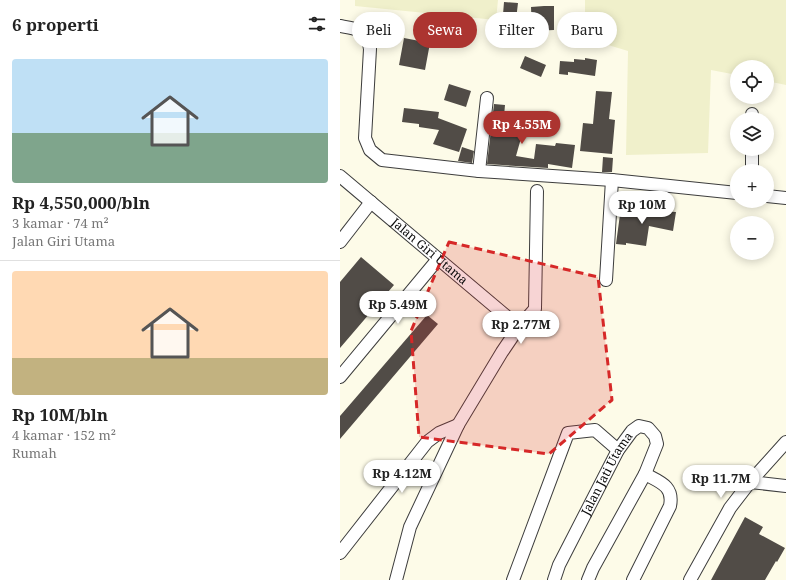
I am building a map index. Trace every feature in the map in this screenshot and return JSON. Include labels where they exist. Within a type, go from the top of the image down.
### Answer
[{"type":"street","points":[[340,26],[359,30],[368,39],[370,50],[365,138],[370,150],[382,160],[479,171],[612,180],[730,192]]},
{"type":"street","points":[[479,171],[487,98]]},
{"type":"street","name":"Jalan Giri Utama","points":[[340,176],[519,327]]},
{"type":"street","points":[[606,280],[612,180]]},
{"type":"street","points":[[396,580],[410,527],[458,425],[502,352],[519,327],[535,309],[537,191]]},
{"type":"street","points":[[774,197],[786,198]]},
{"type":"street","points":[[340,242],[371,202]]},
{"type":"street","points":[[340,377],[438,259]]},
{"type":"street","points":[[340,553],[427,442],[439,433],[458,425]]},
{"type":"street","name":"Jalan Jati Utama","points":[[554,580],[559,565],[618,450],[632,431],[639,426],[648,428],[655,436],[657,444],[645,474],[592,568],[588,580]]},
{"type":"street","points":[[513,580],[568,433],[595,430],[618,450]]},
{"type":"street","points":[[690,580],[730,508],[750,482],[786,442]]},
{"type":"street","points":[[633,580],[670,506],[671,499],[665,486],[645,474]]},
{"type":"street","points":[[750,482],[786,486]]},
{"type":"highlighted area","points":[[449,242],[598,277],[612,400],[549,454],[419,437],[411,331]]},
{"type":"green space","points":[[355,0],[498,0],[497,12],[485,12],[485,19],[477,18],[477,12],[415,12],[355,6]]},
{"type":"green space","points":[[585,0],[786,0],[786,85],[774,82],[774,60],[730,60],[730,74],[711,70],[708,153],[626,155],[628,51],[617,48],[617,12],[585,12]]},
{"type":"building","points":[[504,2],[518,3],[517,12],[503,12]]},
{"type":"building","points":[[554,6],[554,30],[549,30],[549,12],[531,12],[531,7]]},
{"type":"building","points":[[405,38],[413,40],[413,48],[429,48],[425,70],[399,65],[402,48],[405,48]]},
{"type":"building","points":[[525,56],[546,65],[541,77],[520,68]]},
{"type":"building","points":[[585,58],[597,60],[595,76],[568,72],[568,75],[559,74],[560,61],[574,62],[574,59],[585,60]]},
{"type":"building","points":[[449,84],[471,91],[466,107],[444,100]]},
{"type":"building","points":[[596,91],[612,92],[609,119],[615,120],[612,154],[580,151],[583,123],[593,124]]},
{"type":"building","points":[[494,104],[505,105],[504,116],[520,118],[519,122],[525,124],[516,156],[534,159],[536,144],[555,146],[556,143],[575,145],[572,168],[548,164],[548,168],[487,164]]},
{"type":"building","points":[[404,108],[439,112],[438,118],[467,129],[459,152],[433,144],[439,130],[419,127],[419,124],[402,122]]},
{"type":"building","points":[[462,147],[474,151],[472,163],[458,161]]},
{"type":"building","points":[[603,157],[613,158],[612,172],[602,172]]},
{"type":"building","points":[[621,207],[646,211],[676,212],[673,231],[649,226],[646,246],[626,243],[626,245],[616,244]]},
{"type":"building","points":[[361,257],[394,285],[340,348],[340,282]]},
{"type":"building","points":[[427,315],[438,324],[340,439],[340,416]]},
{"type":"building","points":[[745,517],[763,527],[759,534],[785,548],[765,580],[711,580]]}]
